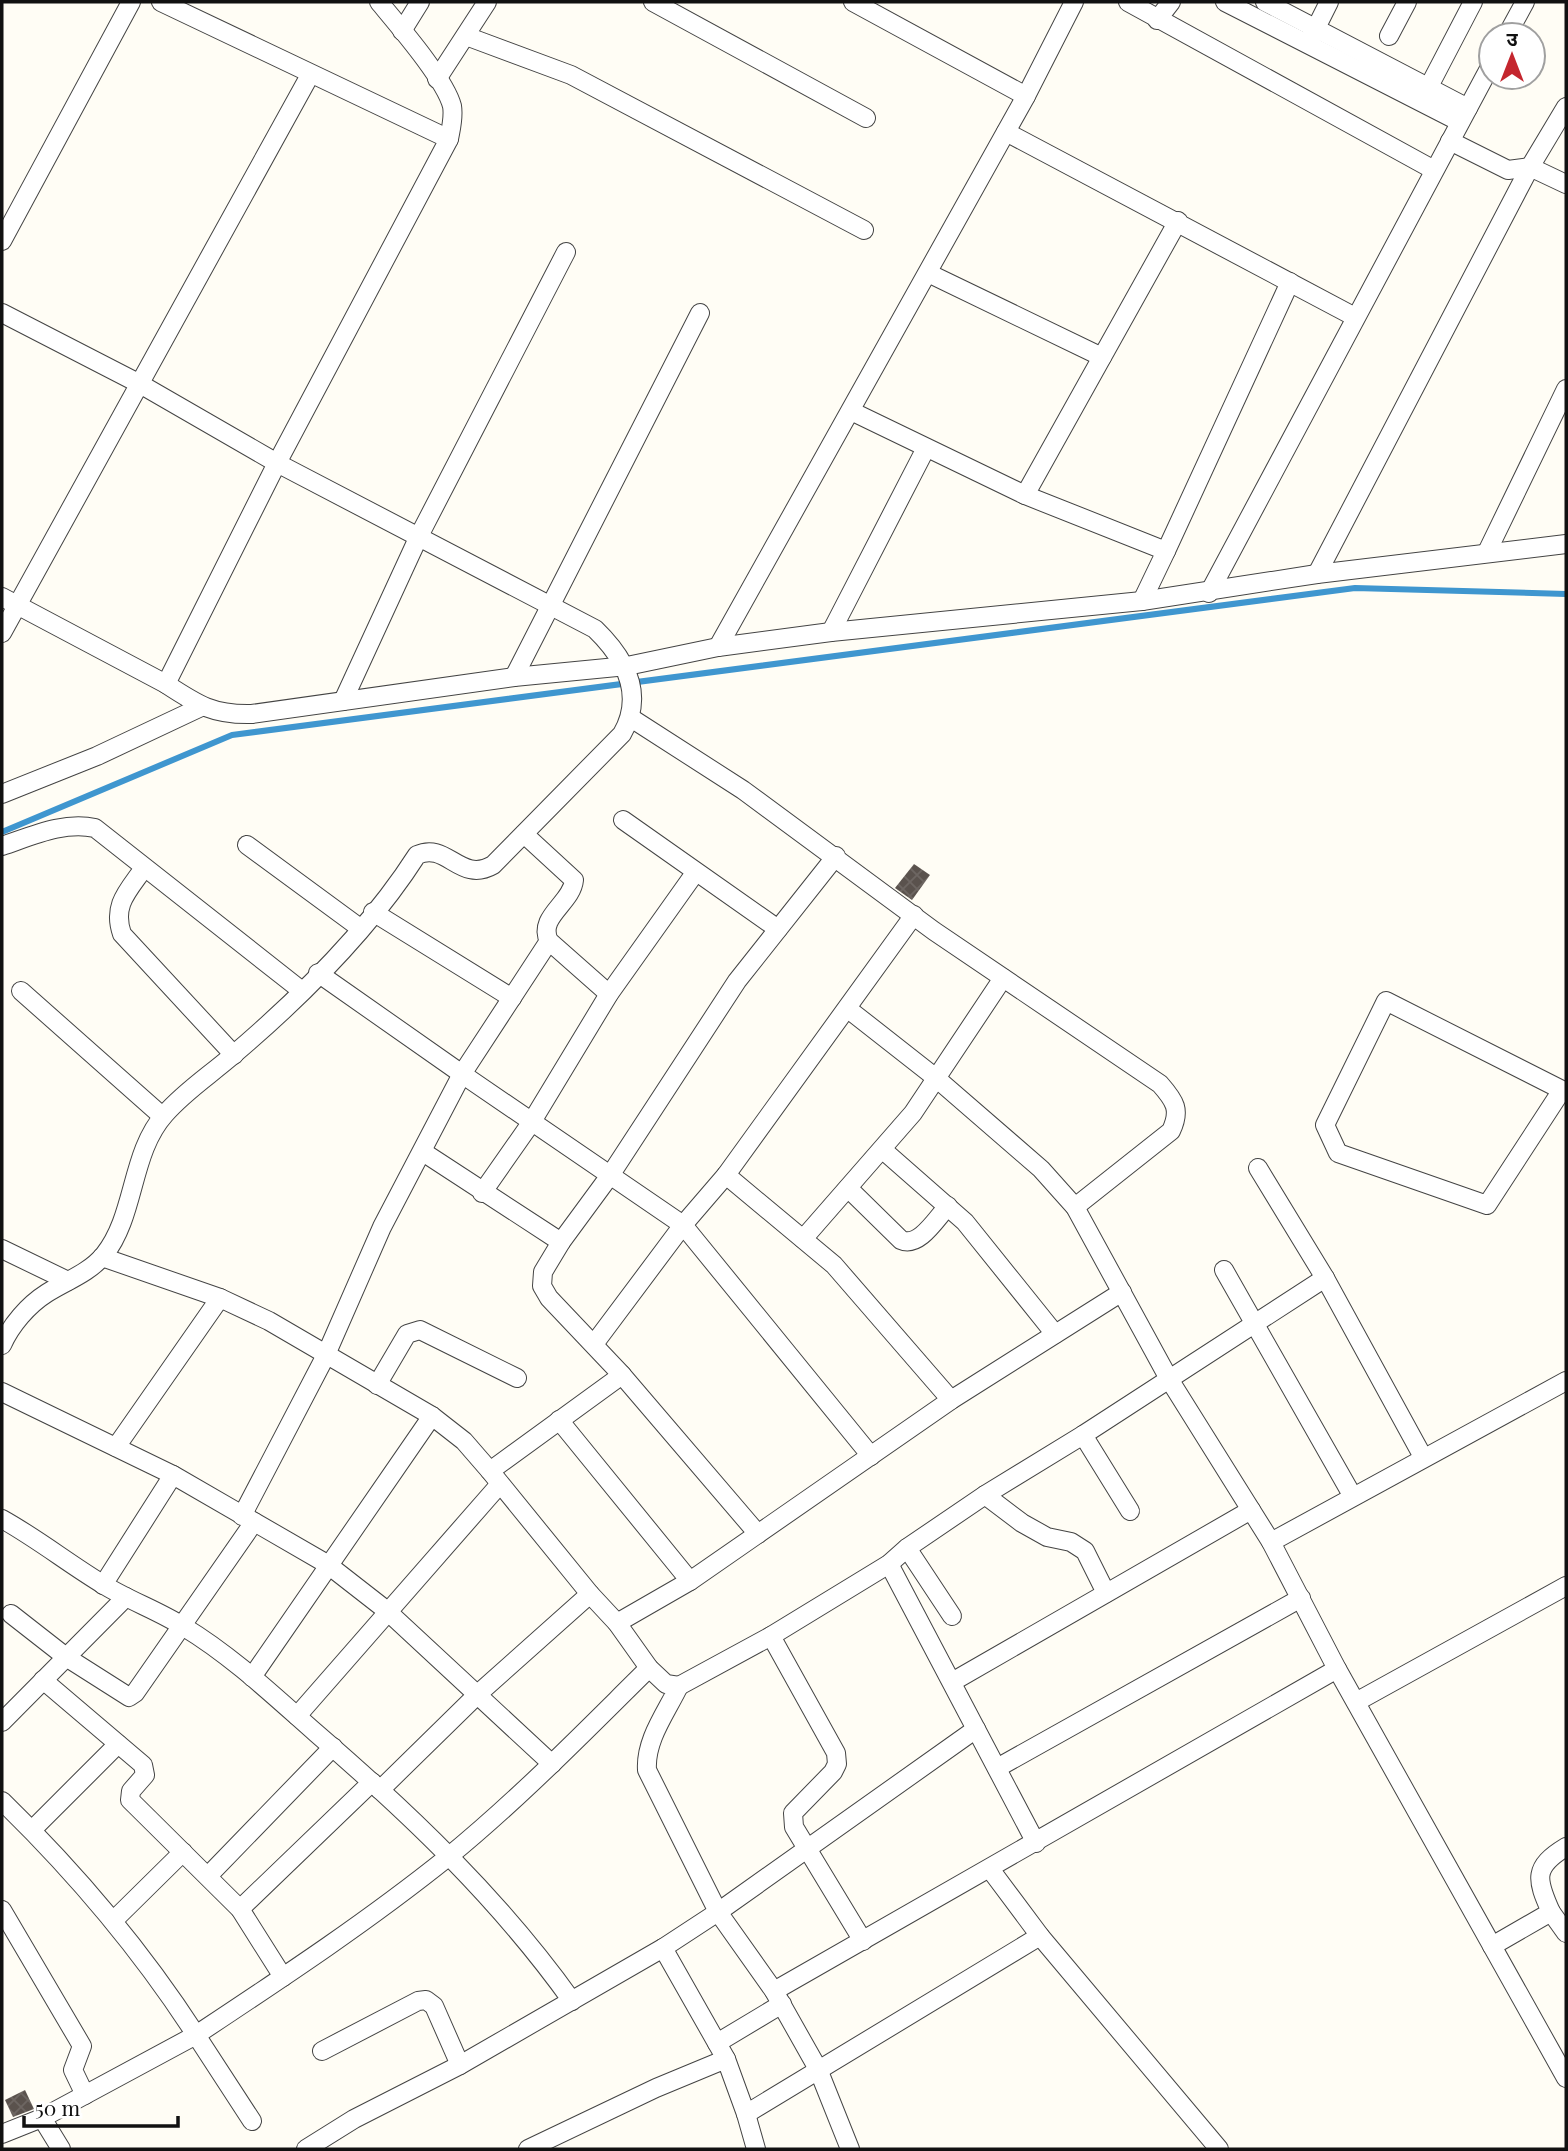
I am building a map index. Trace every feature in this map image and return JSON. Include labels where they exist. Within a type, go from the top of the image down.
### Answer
[{"type":"street","points":[[2,241],[131,2]]},
{"type":"street","points":[[161,2],[449,139]]},
{"type":"street","points":[[166,684],[277,463],[449,139],[453,120],[451,104],[437,79],[379,2]]},
{"type":"street","points":[[402,31],[420,2]]},
{"type":"street","points":[[437,79],[487,2]]},
{"type":"street","points":[[653,2],[866,118]]},
{"type":"street","points":[[853,2],[1027,96]]},
{"type":"street","points":[[718,647],[1027,96],[1074,2]]},
{"type":"street","points":[[1128,2],[1434,170]]},
{"type":"street","points":[[1157,20],[1171,2]]},
{"type":"street","points":[[1226,2],[1307,44],[1425,94]]},
{"type":"street","points":[[1265,2],[1317,27],[1464,115]]},
{"type":"street","points":[[1307,44],[1329,2]]},
{"type":"street","points":[[1389,36],[1407,2]]},
{"type":"street","points":[[1425,94],[1473,2]]},
{"type":"street","points":[[1515,21],[1525,2]]},
{"type":"street","points":[[466,36],[572,75],[864,230]]},
{"type":"street","points":[[2,633],[10,601],[140,384],[310,75]]},
{"type":"street","points":[[1209,593],[1477,91]]},
{"type":"street","points":[[1317,574],[1530,167],[1566,107]]},
{"type":"street","points":[[1006,132],[1355,317]]},
{"type":"street","points":[[1450,141],[1508,170],[1530,167],[1566,184]]},
{"type":"street","points":[[1025,495],[1178,221]]},
{"type":"street","points":[[343,701],[419,536],[566,252]]},
{"type":"street","points":[[928,273],[1102,358]]},
{"type":"street","points":[[1142,601],[1290,282]]},
{"type":"street","points":[[2,313],[140,384],[277,463],[595,629],[628,673],[631,713],[622,734],[494,864],[482,871],[468,871],[441,855],[426,851],[417,855],[360,928],[302,991],[234,1055],[188,1091],[162,1116],[146,1148],[117,1235],[102,1257],[44,1294],[3,1338]]},
{"type":"street","points":[[514,677],[700,313]]},
{"type":"street","points":[[1487,552],[1566,388]]},
{"type":"street","points":[[851,411],[1025,495],[1166,551]]},
{"type":"street","points":[[831,632],[926,448]]},
{"type":"street","points":[[10,601],[166,684],[201,707],[225,715],[252,714],[514,677],[628,673],[718,647],[831,632],[1209,593],[1317,574],[1566,544]]},
{"type":"street","points":[[2,794],[97,755],[201,707]]},
{"type":"street","points":[[631,713],[836,856],[1003,978],[1160,1084],[1175,1101],[1178,1116],[1171,1131],[1075,1207]]},
{"type":"street","points":[[623,820],[778,929]]},
{"type":"street","points":[[2,845],[79,825],[95,828],[302,991]]},
{"type":"street","points":[[524,834],[574,880],[573,890],[547,924],[545,933],[549,941],[609,994]]},
{"type":"street","points":[[247,845],[360,928]]},
{"type":"street","points":[[758,1534],[622,1375],[549,1298],[542,1286],[543,1272],[561,1242],[611,1174],[693,1044],[836,856]]},
{"type":"street","points":[[144,868],[120,902],[117,919],[122,934],[234,1055]]},
{"type":"street","points":[[482,1193],[531,1122],[609,994],[695,873]]},
{"type":"street","points":[[373,912],[512,998]]},
{"type":"street","points":[[594,1344],[682,1225],[726,1175],[914,915]]},
{"type":"street","points":[[11,1614],[66,1657],[129,1697],[135,1693],[184,1627],[248,1519],[325,1357],[382,1227],[462,1074],[549,941]]},
{"type":"street","points":[[318,973],[682,1225],[871,1456]]},
{"type":"street","points":[[803,1239],[883,1150],[936,1079],[1003,978]]},
{"type":"street","points":[[21,991],[162,1116]]},
{"type":"street","points":[[1387,1000],[1564,1091],[1487,1205],[1338,1153],[1325,1125],[1387,1000]]},
{"type":"street","points":[[848,1009],[936,1079],[1041,1169],[1075,1207],[1169,1379],[1271,1542],[1337,1669],[1566,2078]]},
{"type":"street","points":[[883,1150],[948,1206],[993,1255],[1055,1334]]},
{"type":"street","points":[[423,1152],[482,1193],[561,1242]]},
{"type":"street","points":[[1258,1168],[1325,1278],[1423,1457]]},
{"type":"street","points":[[726,1175],[803,1239],[850,1283],[951,1400]]},
{"type":"street","points":[[848,1188],[907,1243],[917,1240],[948,1206]]},
{"type":"street","points":[[2,1249],[68,1281]]},
{"type":"street","points":[[102,1257],[220,1298],[269,1321],[325,1357],[432,1416],[464,1441],[617,1623],[649,1668],[667,1684],[679,1686]]},
{"type":"street","points":[[1224,1270],[1352,1495]]},
{"type":"street","points":[[850,2149],[818,2069],[778,1998],[718,1912],[647,1770],[646,1756],[650,1743],[679,1686],[771,1636],[889,1564],[907,1548],[985,1495],[1083,1435],[1325,1278]]},
{"type":"street","points":[[617,1623],[690,1581],[951,1400],[1122,1292]]},
{"type":"street","points":[[116,1447],[220,1298]]},
{"type":"street","points":[[377,1385],[407,1334],[413,1330],[420,1330],[517,1378]]},
{"type":"street","points":[[296,1716],[495,1477],[559,1420],[622,1375]]},
{"type":"street","points":[[1271,1542],[1352,1495],[1566,1381]]},
{"type":"street","points":[[2,1392],[173,1475],[327,1564],[386,1610],[552,1763]]},
{"type":"street","points":[[252,1677],[327,1564],[432,1416]]},
{"type":"street","points":[[559,1420],[690,1581]]},
{"type":"street","points":[[1083,1435],[1130,1511]]},
{"type":"street","points":[[103,1585],[173,1475]]},
{"type":"street","points":[[985,1495],[1022,1523],[1047,1537],[1071,1542],[1085,1551],[1106,1593]]},
{"type":"street","points":[[952,1682],[1251,1510]]},
{"type":"street","points":[[2,1519],[38,1539],[103,1585],[184,1627],[252,1677],[450,1855],[533,1947],[572,2001]]},
{"type":"street","points":[[907,1548],[952,1616]]},
{"type":"street","points":[[889,1564],[1036,1843]]},
{"type":"street","points":[[1356,1702],[1566,1586]]},
{"type":"street","points":[[240,1909],[590,1594]]},
{"type":"street","points":[[2,1722],[126,1597]]},
{"type":"street","points":[[997,1768],[1301,1598]]},
{"type":"street","points":[[771,1636],[836,1753],[837,1764],[833,1772],[793,1813],[794,1827],[863,1941]]},
{"type":"street","points":[[2,2134],[42,2118],[196,2035],[361,1925],[450,1855],[552,1763],[649,1668]]},
{"type":"street","points":[[717,2043],[863,1941],[1337,1669]]},
{"type":"street","points":[[43,1680],[145,1768],[145,1776],[131,1791],[130,1800],[240,1909],[283,1977]]},
{"type":"street","points":[[306,2149],[354,2119],[460,2064],[663,1948],[976,1729]]},
{"type":"street","points":[[32,1830],[118,1744]]},
{"type":"street","points":[[208,1876],[333,1747]]},
{"type":"street","points":[[2,1801],[32,1830],[139,1950],[252,2121]]},
{"type":"street","points":[[1566,1847],[1543,1864],[1539,1876],[1541,1890],[1551,1912],[1566,1933]]},
{"type":"street","points":[[113,1921],[183,1852]]},
{"type":"street","points":[[990,1869],[1040,1936],[1219,2149]]},
{"type":"street","points":[[2,1910],[82,2046],[72,2070],[85,2095]]},
{"type":"street","points":[[1492,1946],[1551,1912]]},
{"type":"street","points":[[746,2115],[1040,1936]]},
{"type":"street","points":[[663,1948],[726,2059],[756,2149]]},
{"type":"street","points":[[322,2050],[418,2001],[426,2000],[434,2006],[460,2064]]},
{"type":"street","points":[[528,2149],[656,2088],[726,2059]]},
{"type":"street","points":[[42,2118],[61,2149]]},
{"type":"building","points":[[914,864],[930,875],[912,900],[895,888]]},
{"type":"building","points":[[25,2090],[34,2109],[13,2117],[5,2100]]},
{"type":"waterway","points":[[2,832],[232,735],[1355,588],[1566,594]]}]
